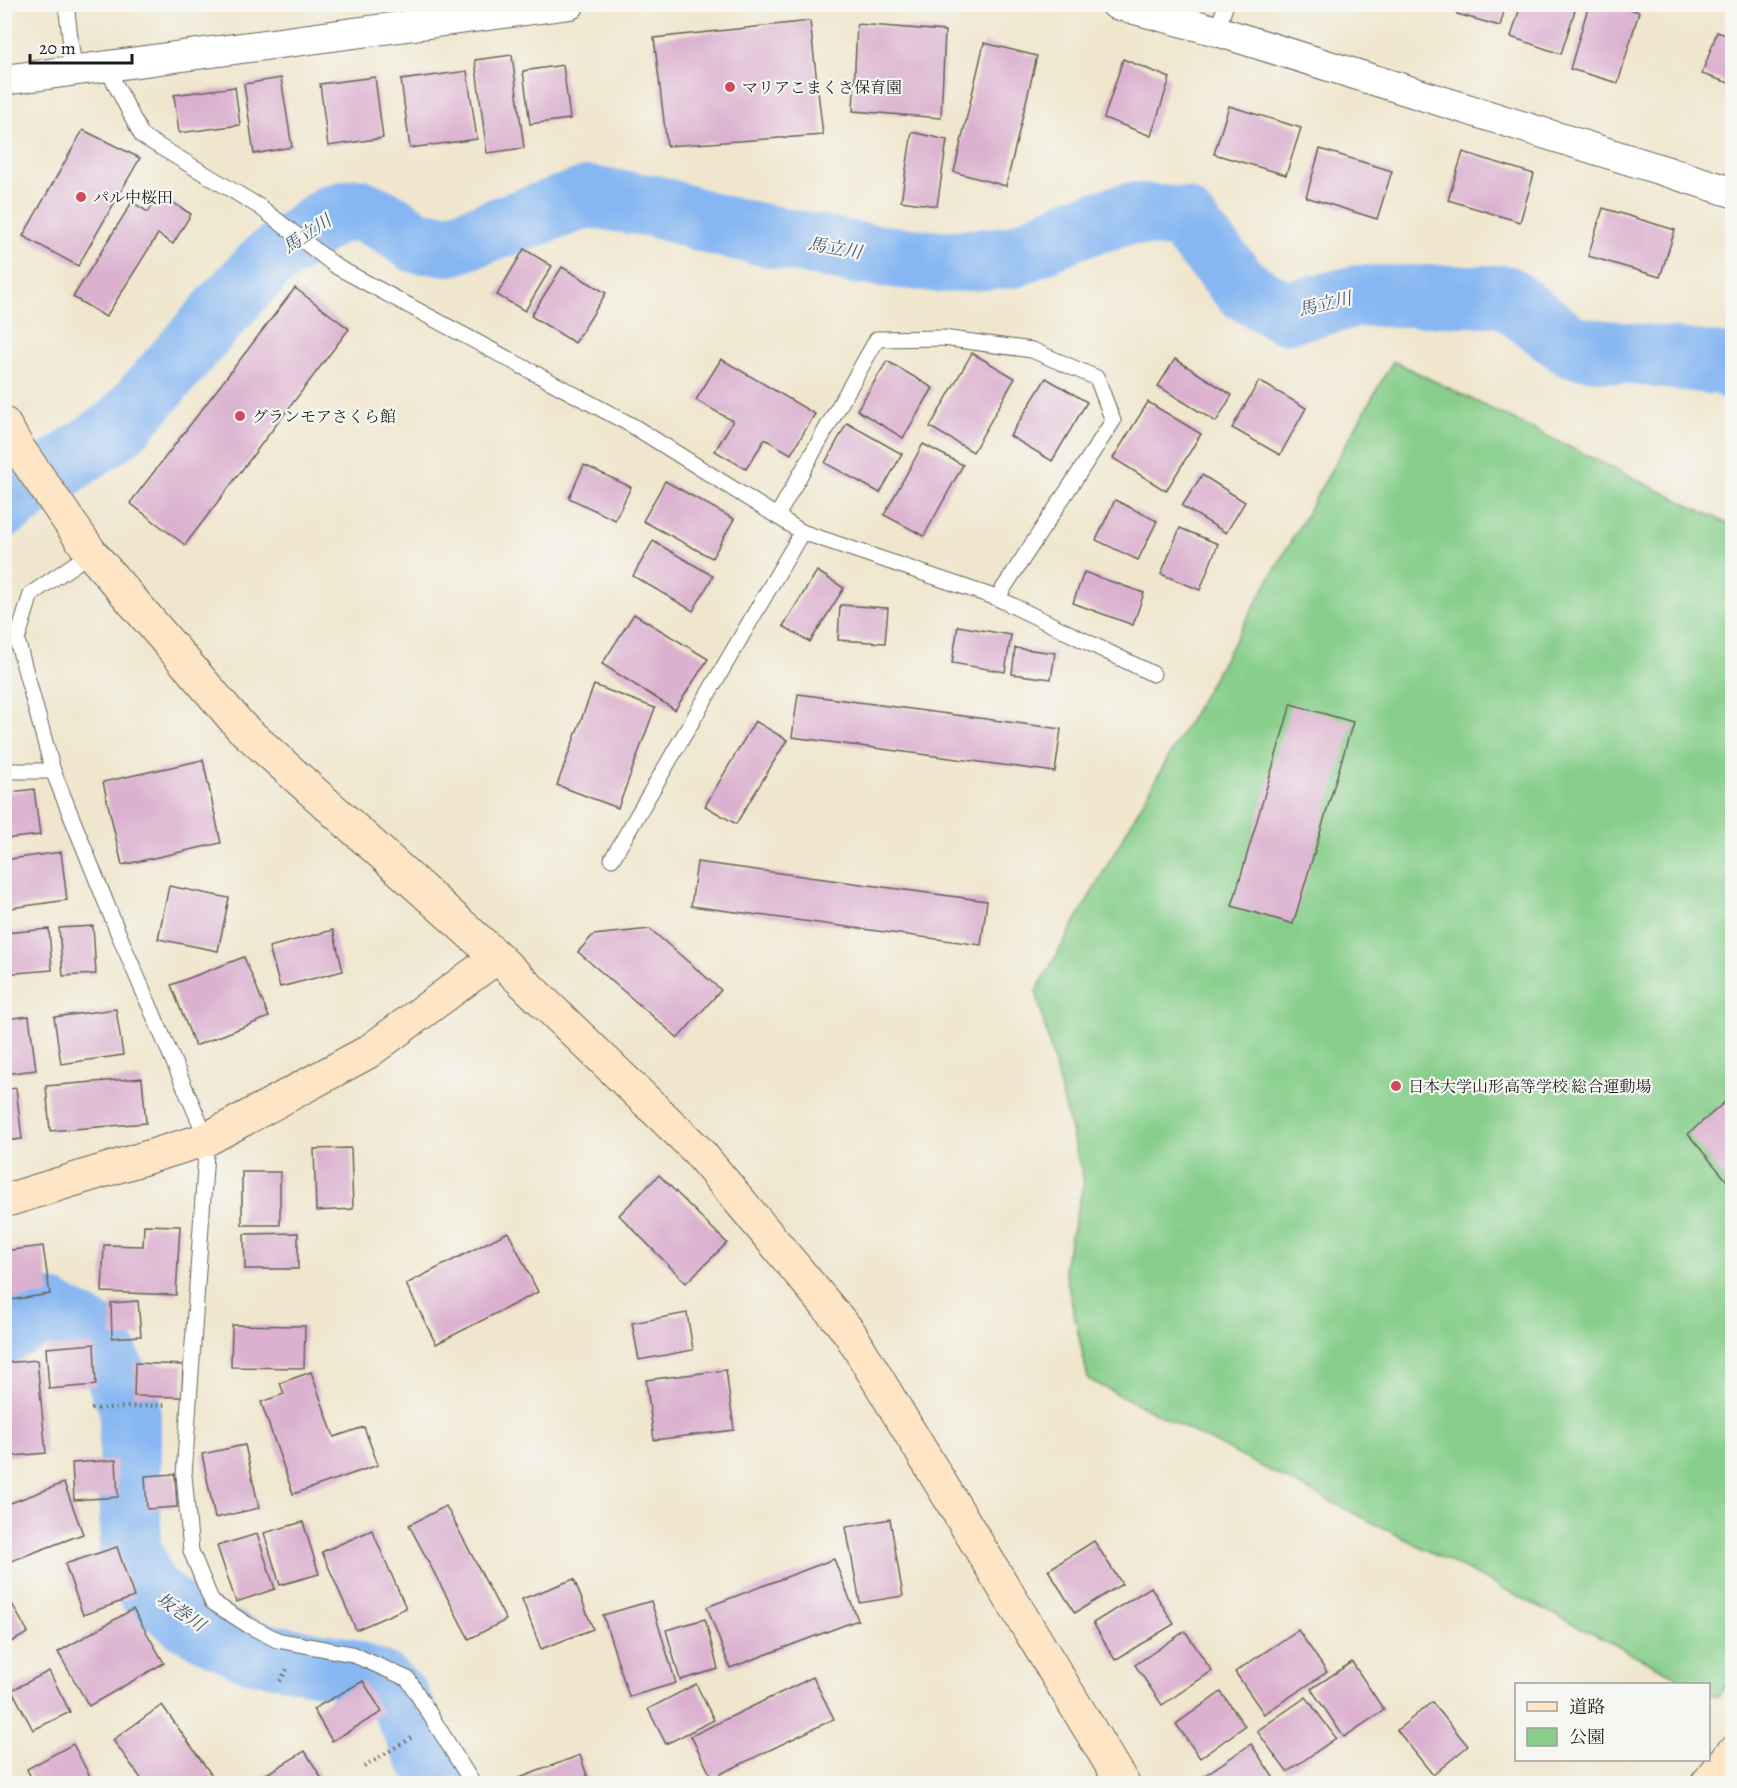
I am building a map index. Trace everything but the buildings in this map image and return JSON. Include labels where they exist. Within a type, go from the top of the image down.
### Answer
[{"type":"street","points":[[1116,4],[1221,18],[1732,192]]},
{"type":"street","points":[[4,80],[564,5]]},
{"type":"street","points":[[11,436],[91,553],[241,727],[497,957],[697,1150],[849,1332],[1123,1784]]},
{"type":"street","points":[[4,1201],[207,1138],[368,1052],[497,957]]},
{"type":"street","points":[[1707,1784],[1732,1753]]},
{"type":"lane","points":[[66,4],[74,70]]},
{"type":"lane","points":[[106,66],[142,136],[260,207],[338,267],[633,426],[802,532],[997,598],[1153,674]]},
{"type":"lane","points":[[777,516],[877,339],[944,338],[1032,350],[1097,378],[1113,421],[997,598]]},
{"type":"lane","points":[[612,859],[802,532]]},
{"type":"lane","points":[[91,553],[31,594],[17,640],[53,771],[124,946],[207,1138],[184,1475],[191,1551],[212,1602],[248,1624],[277,1640],[352,1654],[408,1679],[473,1784]]},
{"type":"lane","points":[[4,771],[53,771]]},
{"type":"path","points":[[91,1409],[174,1405]]},
{"type":"path","points":[[364,1767],[423,1731]]},
{"type":"green space","name":"日本大学山形高等学校 総合運動場","points":[[1393,361],[1732,526],[1732,1676],[1718,1697],[1710,1693],[1710,1683],[1690,1683],[1088,1379],[1064,1266],[1084,1182],[1036,991]]},
{"type":"waterway","name":"馬立川","points":[[4,507],[122,425],[268,261],[331,215],[358,209],[391,224],[416,242],[450,245],[588,197],[654,206],[720,226],[855,253],[940,262],[1013,257],[1073,229],[1131,213],[1182,218],[1243,289],[1285,313],[1358,296],[1505,296],[1572,347],[1728,365],[1732,369]]},
{"type":"waterway","name":"坂巻川","points":[[4,1333],[49,1311],[99,1337],[130,1407],[130,1548],[147,1589],[187,1621],[249,1651],[344,1668],[379,1681],[399,1699],[426,1755],[446,1784]]},
{"type":"place","name":"マリアこまくさ保育園","points":[[730,87]]},
{"type":"place","name":"パル中桜田","points":[[81,197]]},
{"type":"place","name":"グランモアさくら館","points":[[240,416]]},
{"type":"place","name":"日本大学山形高等学校 総合運動場","points":[[1396,1086]]}]
